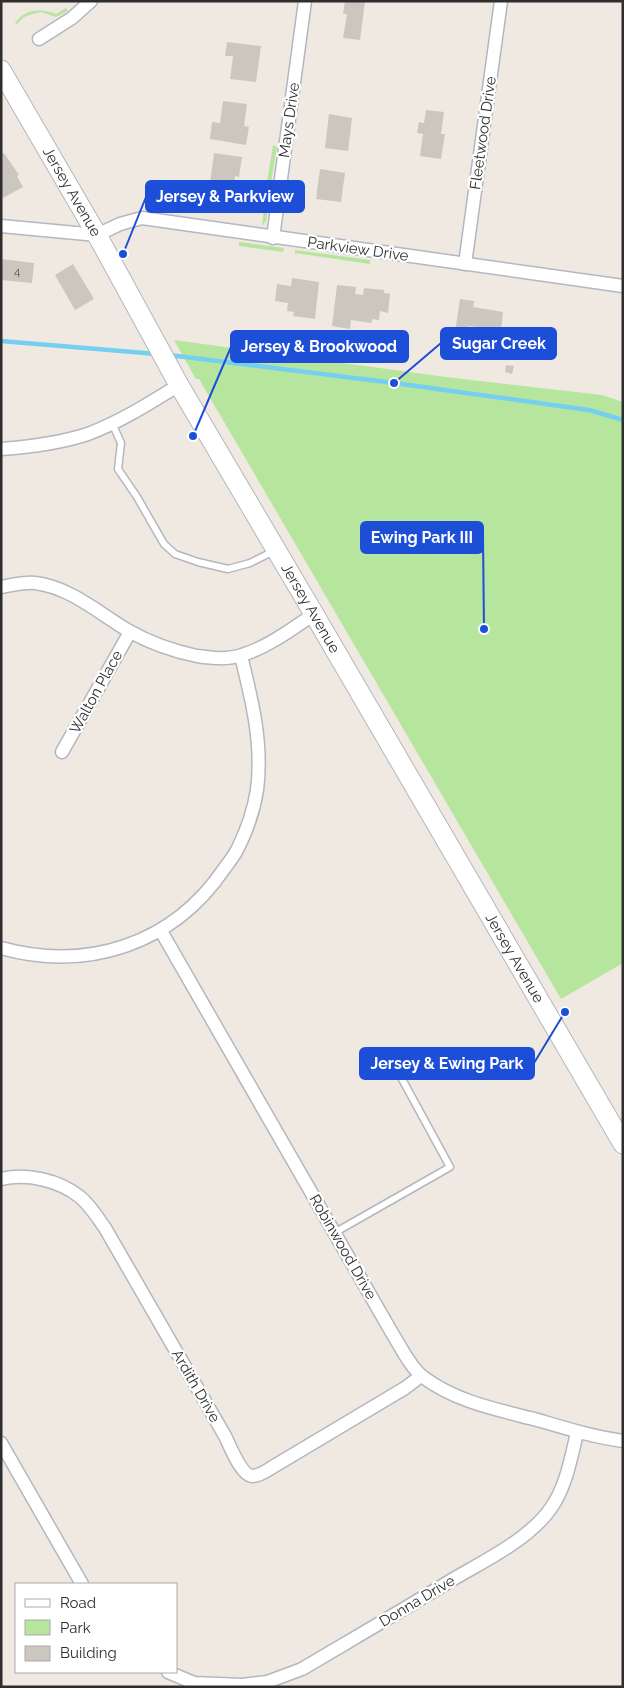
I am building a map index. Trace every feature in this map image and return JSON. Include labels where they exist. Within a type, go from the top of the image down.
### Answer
[{"type":"street","points":[[39,39],[72,18],[91,1]]},
{"type":"street","name":"Mays Drive","points":[[273,238],[305,1]]},
{"type":"street","name":"Fleetwood Drive","points":[[465,264],[501,1]]},
{"type":"street","name":"Jersey Avenue","points":[[1,70],[97,235],[177,381],[623,1144]]},
{"type":"street","name":"Parkview Drive","points":[[97,235],[120,224],[142,218],[623,286]]},
{"type":"street","points":[[1,226],[97,235]]},
{"type":"street","points":[[1,449],[49,444],[88,434],[144,406],[177,381]]},
{"type":"street","points":[[1,588],[13,584],[35,583],[63,592],[82,601],[130,632],[163,647],[180,653],[222,659],[241,656],[280,636],[314,614]]},
{"type":"street","name":"Walton Place","points":[[62,752],[130,632]]},
{"type":"street","points":[[1,948],[18,953],[75,957],[108,952],[161,931],[187,911],[215,882],[238,848],[252,809],[257,784],[259,743],[256,720],[241,656]]},
{"type":"street","name":"Robinwood Drive","points":[[161,931],[334,1233],[397,1340],[422,1376],[462,1399],[577,1433],[623,1441]]},
{"type":"street","name":"Ardith Drive","points":[[1,1179],[20,1176],[49,1181],[71,1191],[88,1205],[105,1228],[243,1470],[248,1475],[257,1475],[271,1468],[422,1376]]},
{"type":"street","name":"Donna Drive","points":[[193,1685],[242,1685],[267,1682],[302,1669],[506,1548],[542,1520],[552,1507],[568,1470],[577,1433]]},
{"type":"street","points":[[1,1443],[81,1583]]},
{"type":"street","points":[[170,1673],[193,1685]]},
{"type":"lane","points":[[112,423],[120,443],[118,469],[137,497],[164,544],[175,554],[228,569],[250,563],[277,550]]},
{"type":"lane","points":[[334,1233],[450,1167],[396,1068]]},
{"type":"green space","points":[[66,8],[68,11],[56,17],[41,12],[24,17],[17,24],[15,23],[28,12],[44,11],[56,14]]},
{"type":"green space","points":[[273,145],[277,147],[271,182],[267,182]]},
{"type":"green space","points":[[267,185],[271,186],[266,221],[262,226]]},
{"type":"green space","points":[[239,242],[284,248],[283,252],[239,246]]},
{"type":"green space","points":[[295,250],[370,260],[370,264],[295,253]]},
{"type":"green space","points":[[174,340],[446,377],[602,395],[623,402],[623,963],[561,999],[199,379],[196,379]]},
{"type":"building","points":[[345,1],[365,1],[360,40],[343,38],[347,14],[343,14]]},
{"type":"building","points":[[227,42],[261,46],[256,82],[230,79],[233,56],[225,56]]},
{"type":"building","points":[[223,101],[247,104],[244,126],[249,127],[246,145],[210,139],[212,122],[220,123]]},
{"type":"building","points":[[426,110],[444,112],[441,134],[445,134],[441,159],[420,156],[423,134],[417,133],[419,122],[424,123]]},
{"type":"building","points":[[329,114],[352,118],[348,151],[325,148]]},
{"type":"building","points":[[4,153],[19,175],[17,176],[23,187],[3,198],[1,194],[1,154]]},
{"type":"building","points":[[214,153],[242,157],[239,177],[235,176],[233,194],[209,191]]},
{"type":"building","points":[[320,169],[345,173],[341,202],[316,199]]},
{"type":"building","points":[[1,259],[34,263],[32,283],[1,280]]},
{"type":"building","points":[[73,264],[94,299],[75,310],[55,275]]},
{"type":"building","points":[[292,278],[319,282],[315,319],[293,316],[294,312],[287,311],[288,303],[275,301],[277,284],[291,286]]},
{"type":"building","points":[[337,285],[356,287],[355,294],[363,295],[364,288],[384,290],[384,293],[390,294],[388,313],[380,311],[379,320],[372,319],[372,323],[351,320],[350,329],[332,326]]},
{"type":"building","points":[[460,299],[474,301],[473,307],[503,312],[501,331],[469,326],[468,334],[455,332]]},
{"type":"building","points":[[506,365],[514,366],[512,374],[505,372]]},
{"type":"waterway","points":[[1,341],[157,354]]},
{"type":"waterway","points":[[169,355],[589,410],[623,420]]},
{"type":"place","name":"Jersey & Parkview","points":[[123,254]]},
{"type":"place","name":"Sugar Creek","points":[[394,383]]},
{"type":"place","name":"Jersey & Brookwood","points":[[193,436]]},
{"type":"place","name":"Ewing Park III","points":[[484,629]]},
{"type":"place","name":"Jersey & Ewing Park","points":[[565,1012]]}]
